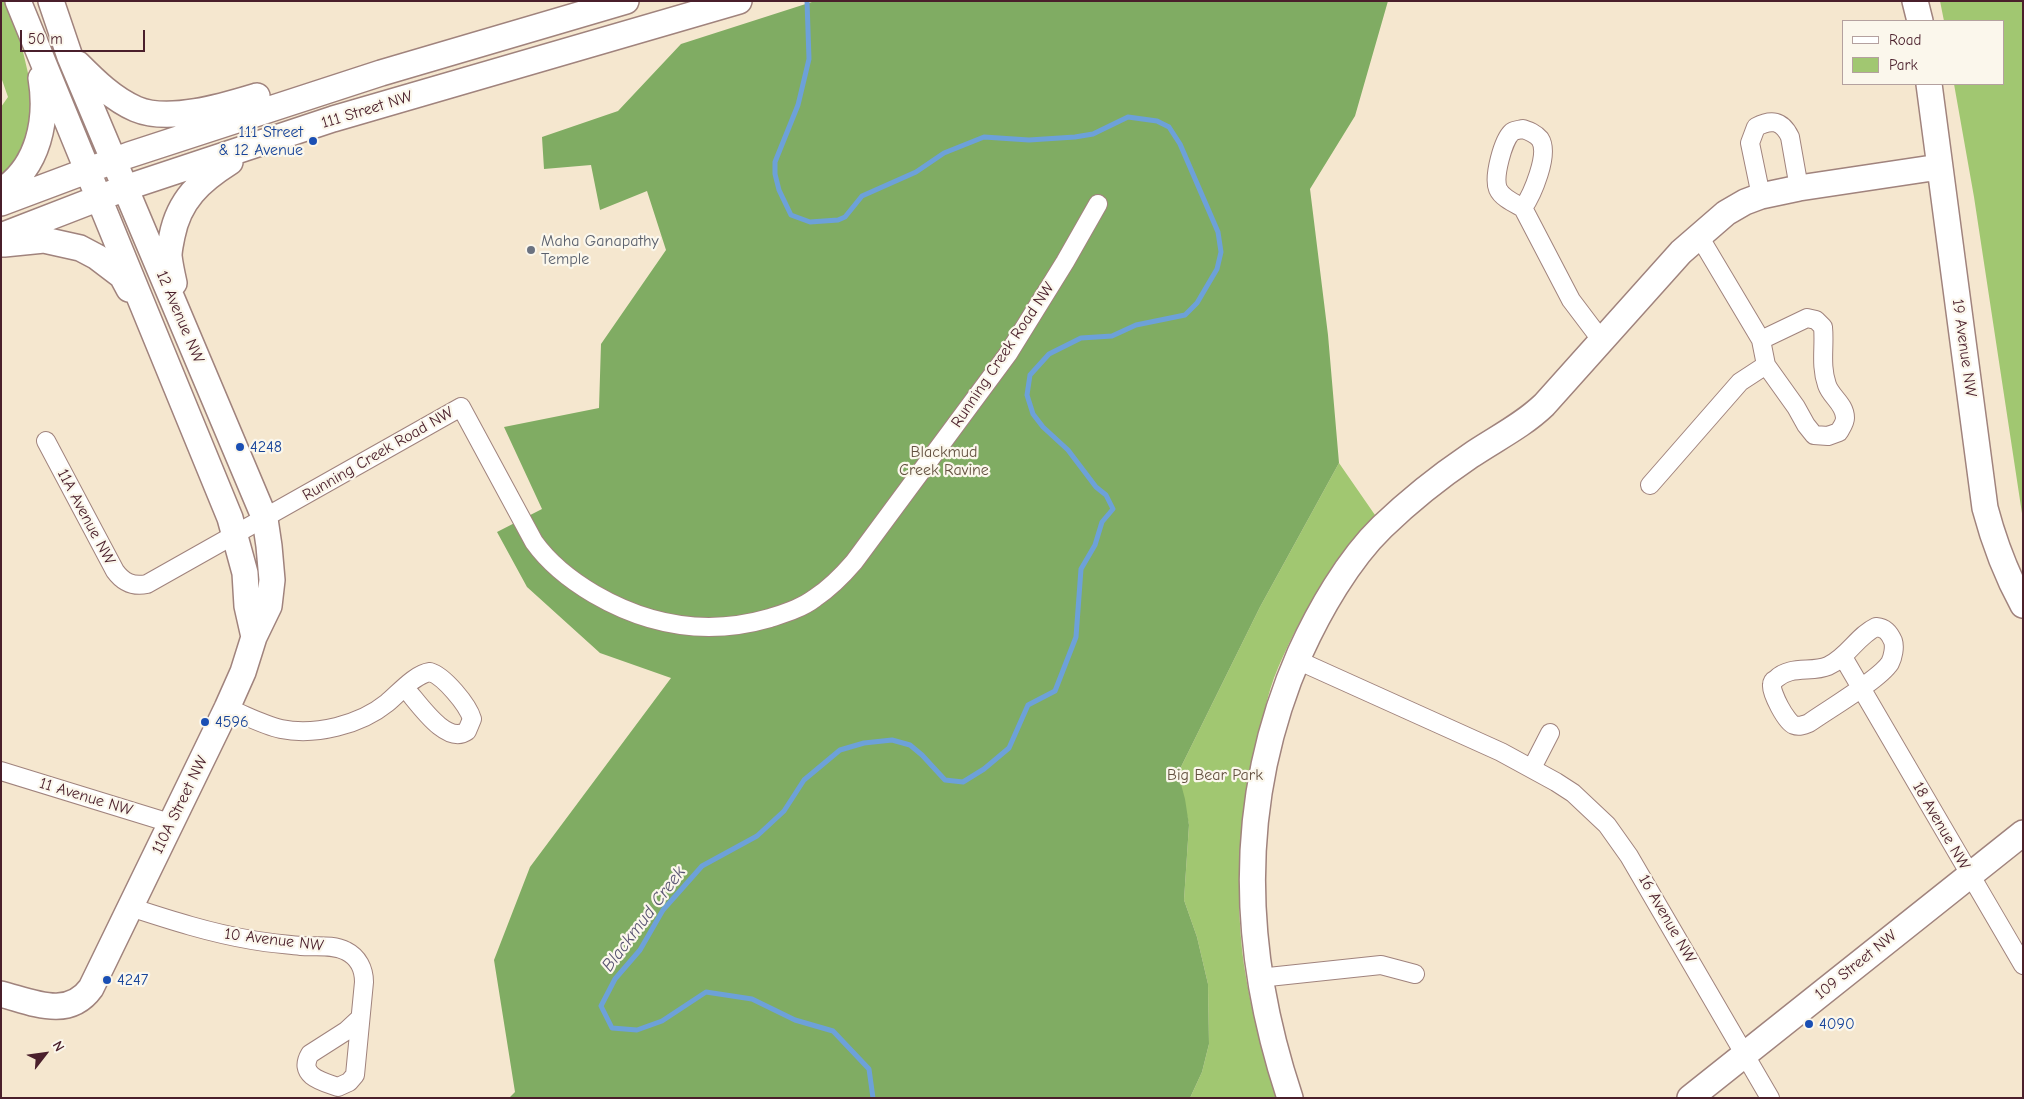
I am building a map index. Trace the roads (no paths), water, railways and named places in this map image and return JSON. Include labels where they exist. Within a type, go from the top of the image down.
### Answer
[{"type":"street","name":"12 Avenue NW","points":[[18,1],[222,498],[270,546],[271,596],[266,614],[254,638],[243,672],[227,708]]},
{"type":"street","name":"12 Avenue NW","points":[[51,1],[70,57],[187,334],[250,527],[245,573],[247,606],[254,638]]},
{"type":"street","name":"111 Street NW","points":[[1,203],[114,160],[381,73],[626,1]]},
{"type":"street","name":"111 Street NW","points":[[1,236],[125,188],[334,119],[739,1]]},
{"type":"street","points":[[1915,1],[1920,20]]},
{"type":"street","points":[[1,191],[14,180],[30,159],[40,133],[44,103],[37,51]]},
{"type":"street","points":[[70,57],[103,89],[136,109],[162,115],[212,109],[318,78],[381,73]]},
{"type":"street","name":"19 Avenue NW","points":[[1928,85],[1985,508],[2000,556],[2023,605]]},
{"type":"street","points":[[1761,196],[1750,143],[1756,127],[1772,121],[1786,129],[1790,137],[1799,188]]},
{"type":"street","points":[[187,334],[175,292],[169,254],[175,219],[188,197],[209,175],[261,144]]},
{"type":"street","points":[[1290,1098],[1267,1021],[1259,978],[1252,894],[1252,852],[1256,814],[1269,739],[1278,709],[1308,636],[1338,584],[1380,529],[1434,481],[1531,418],[1680,252],[1726,213],[1745,202],[1761,196],[1799,188],[1940,167]]},
{"type":"street","name":"Running Creek Road NW","points":[[250,527],[462,407],[534,542],[559,569],[586,589],[618,606],[644,616],[697,628],[741,625],[777,616],[813,600],[841,577],[854,562],[1008,354],[1065,262],[1098,204]]},
{"type":"street","points":[[1522,208],[1571,300],[1602,340]]},
{"type":"street","points":[[1699,236],[1761,340],[1766,365],[1796,407],[1806,425],[1814,435],[1828,436],[1839,432],[1845,420],[1842,406],[1827,386],[1822,358],[1823,327],[1816,320],[1807,318],[1761,340]]},
{"type":"street","points":[[1,245],[44,240],[80,248],[97,256],[122,276],[152,329]]},
{"type":"street","points":[[1650,485],[1740,382],[1766,365]]},
{"type":"street","name":"11A Avenue NW","points":[[46,441],[115,571],[123,581],[135,585],[147,584],[250,527]]},
{"type":"street","points":[[1876,627],[1883,628],[1890,635],[1894,645],[1890,662],[1861,687],[1802,726],[1794,725],[1785,715],[1773,694],[1772,685],[1774,680],[1782,674],[1827,666],[1843,657],[1868,631],[1876,627]]},
{"type":"street","name":"18 Avenue NW","points":[[1843,657],[2023,965]]},
{"type":"street","name":"16 Avenue NW","points":[[1297,660],[1532,768],[1573,793],[1607,826],[1629,856],[1770,1098]]},
{"type":"street","points":[[227,708],[280,729],[307,731],[327,729],[368,715],[384,706],[406,688]]},
{"type":"street","name":"110A Street NW","points":[[1,994],[55,1008],[80,1000],[91,988],[227,708]]},
{"type":"street","points":[[1532,768],[1550,733]]},
{"type":"street","name":"11 Avenue NW","points":[[1,771],[170,823]]},
{"type":"street","name":"109 Street NW","points":[[1690,1098],[1969,874],[2023,833]]},
{"type":"street","name":"10 Avenue NW","points":[[130,907],[196,928],[229,936],[278,944],[332,946],[348,951],[358,962],[364,975],[360,1018]]},
{"type":"street","points":[[1259,978],[1381,965],[1415,974]]},
{"type":"waterway","name":"Blackmud Creek","points":[[807,1],[809,59],[798,105],[775,162],[775,174],[779,190],[791,215],[810,222],[838,220],[845,217],[862,196],[916,172],[944,153],[984,137],[1029,140],[1075,137],[1093,134],[1128,117],[1157,121],[1169,127],[1180,144],[1218,232],[1221,252],[1217,269],[1197,303],[1185,315],[1136,325],[1112,336],[1081,338],[1049,354],[1030,375],[1027,395],[1033,414],[1043,427],[1068,450],[1096,487],[1106,495],[1113,509],[1102,522],[1095,545],[1081,569],[1076,637],[1055,691],[1028,705],[1009,748],[984,769],[963,782],[945,780],[910,745],[892,740],[864,743],[840,750],[804,780],[784,811],[757,836],[702,866],[663,910],[640,950],[615,979],[601,1006],[612,1028],[637,1030],[662,1021],[706,992],[752,999],[795,1020],[833,1031],[869,1069],[873,1098]]},
{"type":"place","name":"111 Street & 12 Avenue","points":[[313,141]]},
{"type":"place","name":"Maha Ganapathy Temple","points":[[531,250]]},
{"type":"place","name":"4248","points":[[240,447]]},
{"type":"place","name":"4596","points":[[205,722]]},
{"type":"place","name":"4247","points":[[107,980]]},
{"type":"place","name":"4090","points":[[1809,1024]]},
{"type":"park label","name":"Blackmud Creek Ravine","points":[[944,461]]},
{"type":"park label","name":"Big Bear Park","points":[[1215,775]]}]
